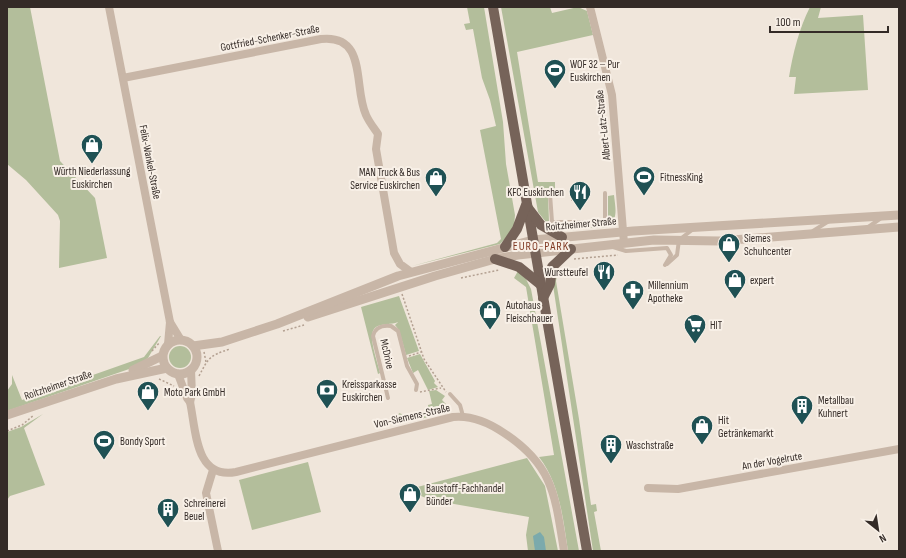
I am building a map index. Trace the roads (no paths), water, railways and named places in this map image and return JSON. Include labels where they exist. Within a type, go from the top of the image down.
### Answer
[{"type":"main road","points":[[493,7],[586,551]]},
{"type":"main road","points":[[526,205],[541,225],[562,238]]},
{"type":"main road","points":[[505,247],[517,229],[526,205]]},
{"type":"main road","points":[[543,298],[550,284],[552,267],[571,249]]},
{"type":"main road","points":[[494,259],[518,268],[540,284]]},
{"type":"street","name":"Felix-Wankel-Straße","points":[[109,7],[170,322],[168,344]]},
{"type":"street","name":"Albert-Latz-Straße","points":[[590,7],[612,95],[624,243]]},
{"type":"street","name":"Gottfried-Schenker-Straße","points":[[123,78],[321,39],[337,40],[345,44],[353,55],[365,115],[378,134],[376,149],[394,253],[400,264],[411,272]]},
{"type":"street","name":"Roitzheimer Straße","points":[[279,328],[372,285],[411,272],[533,240],[623,232],[899,215]]},
{"type":"street","name":"Roitzheimer Straße","points":[[192,346],[222,342],[279,328],[306,318],[404,291],[494,259],[654,240],[774,240],[817,231],[899,227]]},
{"type":"street","name":"Felix-Wankel-Straße","points":[[170,322],[181,340]]},
{"type":"street","points":[[187,385],[191,370],[197,360],[197,354],[187,341],[181,340],[168,344],[162,356],[167,368],[178,374],[187,385],[192,395],[190,402],[202,457],[213,470],[206,493],[218,551]]},
{"type":"street","name":"Roitzheimer Straße","points":[[197,360],[204,353],[222,342]]},
{"type":"street","name":"Roitzheimer Straße","points":[[7,415],[116,378],[162,356]]},
{"type":"street","name":"Roitzheimer Straße","points":[[116,378],[167,368]]},
{"type":"street","points":[[178,374],[184,374],[191,370]]},
{"type":"street","name":"Von-Siemens-Straße","points":[[213,470],[220,473],[233,473],[453,417],[463,416],[477,419],[496,428],[522,446],[538,462],[547,476],[553,493],[564,551]]},
{"type":"street","name":"An der Vogelrute","points":[[648,488],[678,489],[899,449]]},
{"type":"lane","points":[[561,192],[553,192],[550,194],[552,222],[586,222],[593,225],[601,225],[605,221],[605,193]]},
{"type":"lane","points":[[866,229],[884,216]]},
{"type":"lane","points":[[817,231],[832,220]]},
{"type":"lane","points":[[608,246],[626,251],[668,248],[671,254],[665,264],[675,258],[679,240],[695,228]]},
{"type":"lane","name":"McDrive","points":[[388,398],[373,336],[374,331],[379,328],[391,326],[397,329],[407,366],[417,384],[418,392]]},
{"type":"lane","points":[[450,394],[460,404],[463,416]]},
{"type":"water","points":[[540,532],[544,537],[546,551],[535,551],[533,536]]},
{"type":"place","name":"WOF 32 – Pur Euskirchen","points":[[555,90]]},
{"type":"place","name":"Würth Niederlassung Euskirchen","points":[[92,164]]},
{"type":"place","name":"FitnessKing","points":[[644,196]]},
{"type":"place","name":"MAN Truck & Bus Service Euskirchen","points":[[436,198]]},
{"type":"place","name":"KFC Euskirchen","points":[[580,212]]},
{"type":"place","name":"Siemes Schuhcenter","points":[[729,264]]},
{"type":"place","name":"Wurstteufel","points":[[604,292]]},
{"type":"place","name":"expert","points":[[735,300]]},
{"type":"place","name":"Millennium Apotheke","points":[[633,310]]},
{"type":"place","name":"Autohaus Fleischhauer","points":[[490,330]]},
{"type":"place","name":"HIT","points":[[695,344]]},
{"type":"place","name":"Kreissparkasse Euskirchen","points":[[327,410]]},
{"type":"place","name":"Moto Park GmbH","points":[[148,412]]},
{"type":"place","name":"Metallbau Kuhnert","points":[[802,426]]},
{"type":"place","name":"Hit Getränkemarkt","points":[[702,446]]},
{"type":"place","name":"Bondy Sport","points":[[104,460]]},
{"type":"place","name":"Waschstraße","points":[[611,464]]},
{"type":"place","name":"Baustoff-Fachhandel Bünder","points":[[410,514]]},
{"type":"place","name":"Schreinerei Beuel","points":[[168,528]]},
{"type":"district","name":"EURO-PARK","points":[[541,246]]}]
